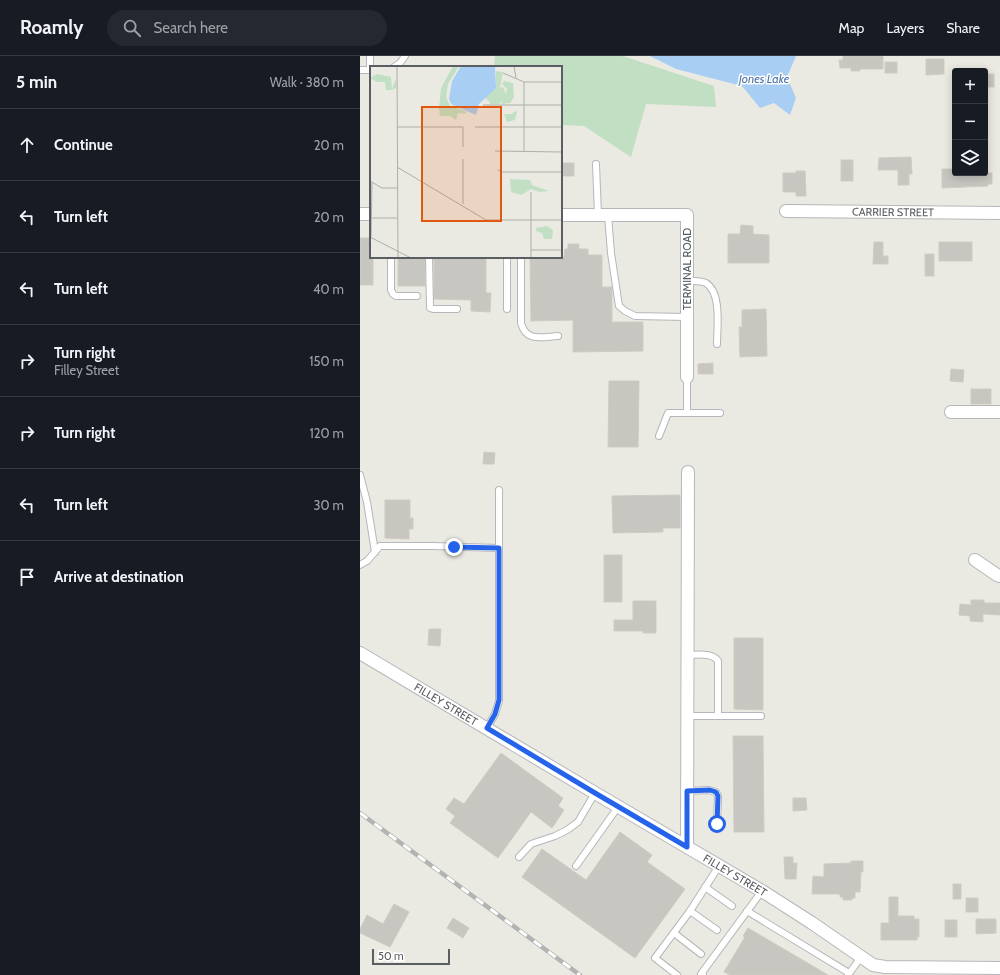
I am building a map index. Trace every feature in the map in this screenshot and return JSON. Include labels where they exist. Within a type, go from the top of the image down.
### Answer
[{"type":"street","name":"CARRIER STREET","points":[[786,211],[1000,213]]},
{"type":"street","name":"TERMINAL ROAD","points":[[562,215],[687,215],[687,376]]},
{"type":"street","points":[[951,412],[1000,412]]},
{"type":"street","points":[[687,847],[688,472]]},
{"type":"street","points":[[976,560],[1000,576]]},
{"type":"street","name":"FILLEY STREET","points":[[360,653],[762,891],[873,965],[885,967],[966,971],[1000,970]]},
{"type":"lane","points":[[370,56],[371,66]]},
{"type":"lane","points":[[396,66],[400,63],[404,56]]},
{"type":"lane","points":[[596,164],[603,215],[611,253],[619,306],[635,316],[687,317]]},
{"type":"lane","points":[[392,258],[391,290],[393,294],[396,296],[417,296]]},
{"type":"lane","points":[[429,258],[430,308],[457,309]]},
{"type":"lane","points":[[507,258],[507,309]]},
{"type":"lane","points":[[521,258],[521,323],[524,331],[532,337],[558,336]]},
{"type":"lane","points":[[687,281],[700,281],[706,283],[713,292],[717,302],[717,344]]},
{"type":"lane","points":[[687,376],[687,412]]},
{"type":"lane","points":[[658,436],[668,412],[720,412]]},
{"type":"lane","points":[[360,474],[367,502],[375,552]]},
{"type":"lane","points":[[487,728],[495,714],[499,700],[499,490]]},
{"type":"lane","points":[[360,565],[367,561],[380,546],[499,548]]},
{"type":"lane","points":[[687,655],[710,655],[716,657],[718,661],[718,716]]},
{"type":"lane","points":[[687,716],[761,716]]},
{"type":"lane","points":[[687,791],[710,790],[716,792],[718,796],[717,824]]},
{"type":"lane","points":[[519,858],[531,844],[568,830],[578,822],[595,793]]},
{"type":"lane","points":[[576,866],[618,807]]},
{"type":"lane","points":[[677,975],[655,958],[690,911],[719,866]]},
{"type":"lane","points":[[705,887],[732,906]]},
{"type":"lane","points":[[703,975],[701,974],[762,891]]},
{"type":"lane","points":[[690,911],[717,930]]},
{"type":"lane","points":[[747,911],[849,974],[861,957]]},
{"type":"lane","points":[[674,933],[701,954]]},
{"type":"green space","points":[[495,56],[623,56],[714,86],[716,107],[646,104],[631,157],[584,126],[562,125],[562,66],[494,66]]},
{"type":"water","name":"Jones Lake","points":[[650,56],[796,56],[787,77],[796,98],[790,115],[774,103],[760,108],[742,86],[676,69]]},
{"type":"building","points":[[843,56],[883,56],[883,69],[860,69],[860,71],[851,71],[851,68],[840,68],[839,60],[843,60]]},
{"type":"building","points":[[926,59],[944,59],[944,74],[926,75]]},
{"type":"building","points":[[885,62],[897,62],[897,73],[885,73]]},
{"type":"building","points":[[988,74],[994,74],[994,87],[988,87]]},
{"type":"building","points":[[911,157],[912,174],[909,174],[909,185],[898,185],[898,170],[878,170],[879,158]]},
{"type":"building","points":[[841,160],[853,160],[853,181],[841,181]]},
{"type":"building","points":[[562,163],[574,163],[574,176],[562,176]]},
{"type":"building","points":[[942,169],[952,169],[952,176],[988,176],[988,173],[992,173],[992,184],[988,184],[988,186],[942,188]]},
{"type":"building","points":[[796,171],[805,171],[806,196],[796,196],[796,192],[783,192],[783,173],[796,173]]},
{"type":"building","points":[[741,225],[753,226],[753,234],[769,235],[769,263],[728,263],[728,234],[740,234]]},
{"type":"building","points":[[360,238],[370,238],[370,258],[373,258],[373,285],[360,285]]},
{"type":"building","points":[[874,242],[883,242],[883,256],[888,256],[888,264],[873,264]]},
{"type":"building","points":[[939,242],[972,242],[972,261],[939,261]]},
{"type":"building","points":[[568,244],[579,244],[579,249],[588,249],[588,255],[602,255],[602,287],[612,287],[612,322],[643,322],[643,351],[573,352],[573,320],[531,321],[530,258],[562,258],[564,257],[565,249],[568,249]]},
{"type":"building","points":[[925,254],[934,254],[934,276],[925,276]]},
{"type":"building","points":[[398,258],[425,258],[425,286],[398,286]]},
{"type":"building","points":[[434,258],[486,258],[486,293],[491,293],[490,312],[471,311],[471,300],[434,299]]},
{"type":"building","points":[[766,309],[767,356],[740,357],[739,327],[742,327],[742,310]]},
{"type":"building","points":[[713,363],[713,374],[698,374],[698,364]]},
{"type":"building","points":[[951,369],[964,370],[963,382],[950,381]]},
{"type":"building","points":[[609,381],[639,381],[638,447],[608,447]]},
{"type":"building","points":[[971,389],[991,389],[991,404],[971,404]]},
{"type":"building","points":[[484,452],[495,453],[494,464],[483,464]]},
{"type":"building","points":[[680,495],[680,528],[663,528],[663,532],[613,533],[612,496]]},
{"type":"building","points":[[385,500],[410,500],[410,518],[413,518],[413,529],[409,529],[409,539],[385,538]]},
{"type":"building","points":[[604,555],[622,555],[622,602],[604,602]]},
{"type":"building","points":[[971,600],[984,600],[984,603],[1000,603],[1000,615],[983,614],[983,622],[970,621],[970,616],[959,615],[960,604],[971,605]]},
{"type":"building","points":[[633,601],[656,601],[656,633],[643,633],[643,631],[614,631],[614,620],[633,620]]},
{"type":"building","points":[[429,629],[441,629],[440,646],[428,645]]},
{"type":"building","points":[[734,638],[763,638],[763,710],[734,709]]},
{"type":"building","points":[[733,736],[763,736],[764,832],[734,832]]},
{"type":"building","points":[[501,753],[563,798],[558,806],[564,810],[552,828],[531,812],[498,858],[450,823],[455,816],[446,809],[454,798],[464,804]]},
{"type":"building","points":[[793,798],[806,798],[807,810],[793,811]]},
{"type":"building","points":[[620,832],[652,855],[647,862],[685,889],[635,958],[522,877],[542,849],[586,880]]},
{"type":"building","points":[[784,857],[793,857],[793,863],[797,863],[796,879],[785,879]]},
{"type":"building","points":[[851,861],[863,861],[860,892],[855,892],[855,898],[852,898],[852,900],[843,900],[843,897],[840,897],[840,894],[812,894],[813,876],[824,877],[824,864],[851,863]]},
{"type":"building","points":[[953,884],[961,884],[961,899],[953,899]]},
{"type":"building","points":[[889,897],[898,897],[898,916],[914,916],[914,919],[919,919],[919,937],[917,937],[917,940],[881,940],[881,923],[889,923]]},
{"type":"building","points":[[966,898],[978,898],[978,912],[966,912]]},
{"type":"building","points":[[394,904],[409,912],[390,947],[360,933],[360,929],[367,915],[383,924]]},
{"type":"building","points":[[453,918],[469,928],[463,938],[447,928]]},
{"type":"building","points":[[976,919],[996,919],[996,933],[976,934]]},
{"type":"building","points":[[945,920],[957,920],[957,937],[945,937]]},
{"type":"building","points":[[748,928],[828,975],[730,975],[724,972],[745,937],[743,936]]},
{"type":"railway","points":[[360,813],[580,975]]},
{"type":"route","points":[[454,547],[499,548],[499,700],[495,714],[487,728],[687,847],[687,791],[710,790],[716,792],[718,796],[717,824]]}]
